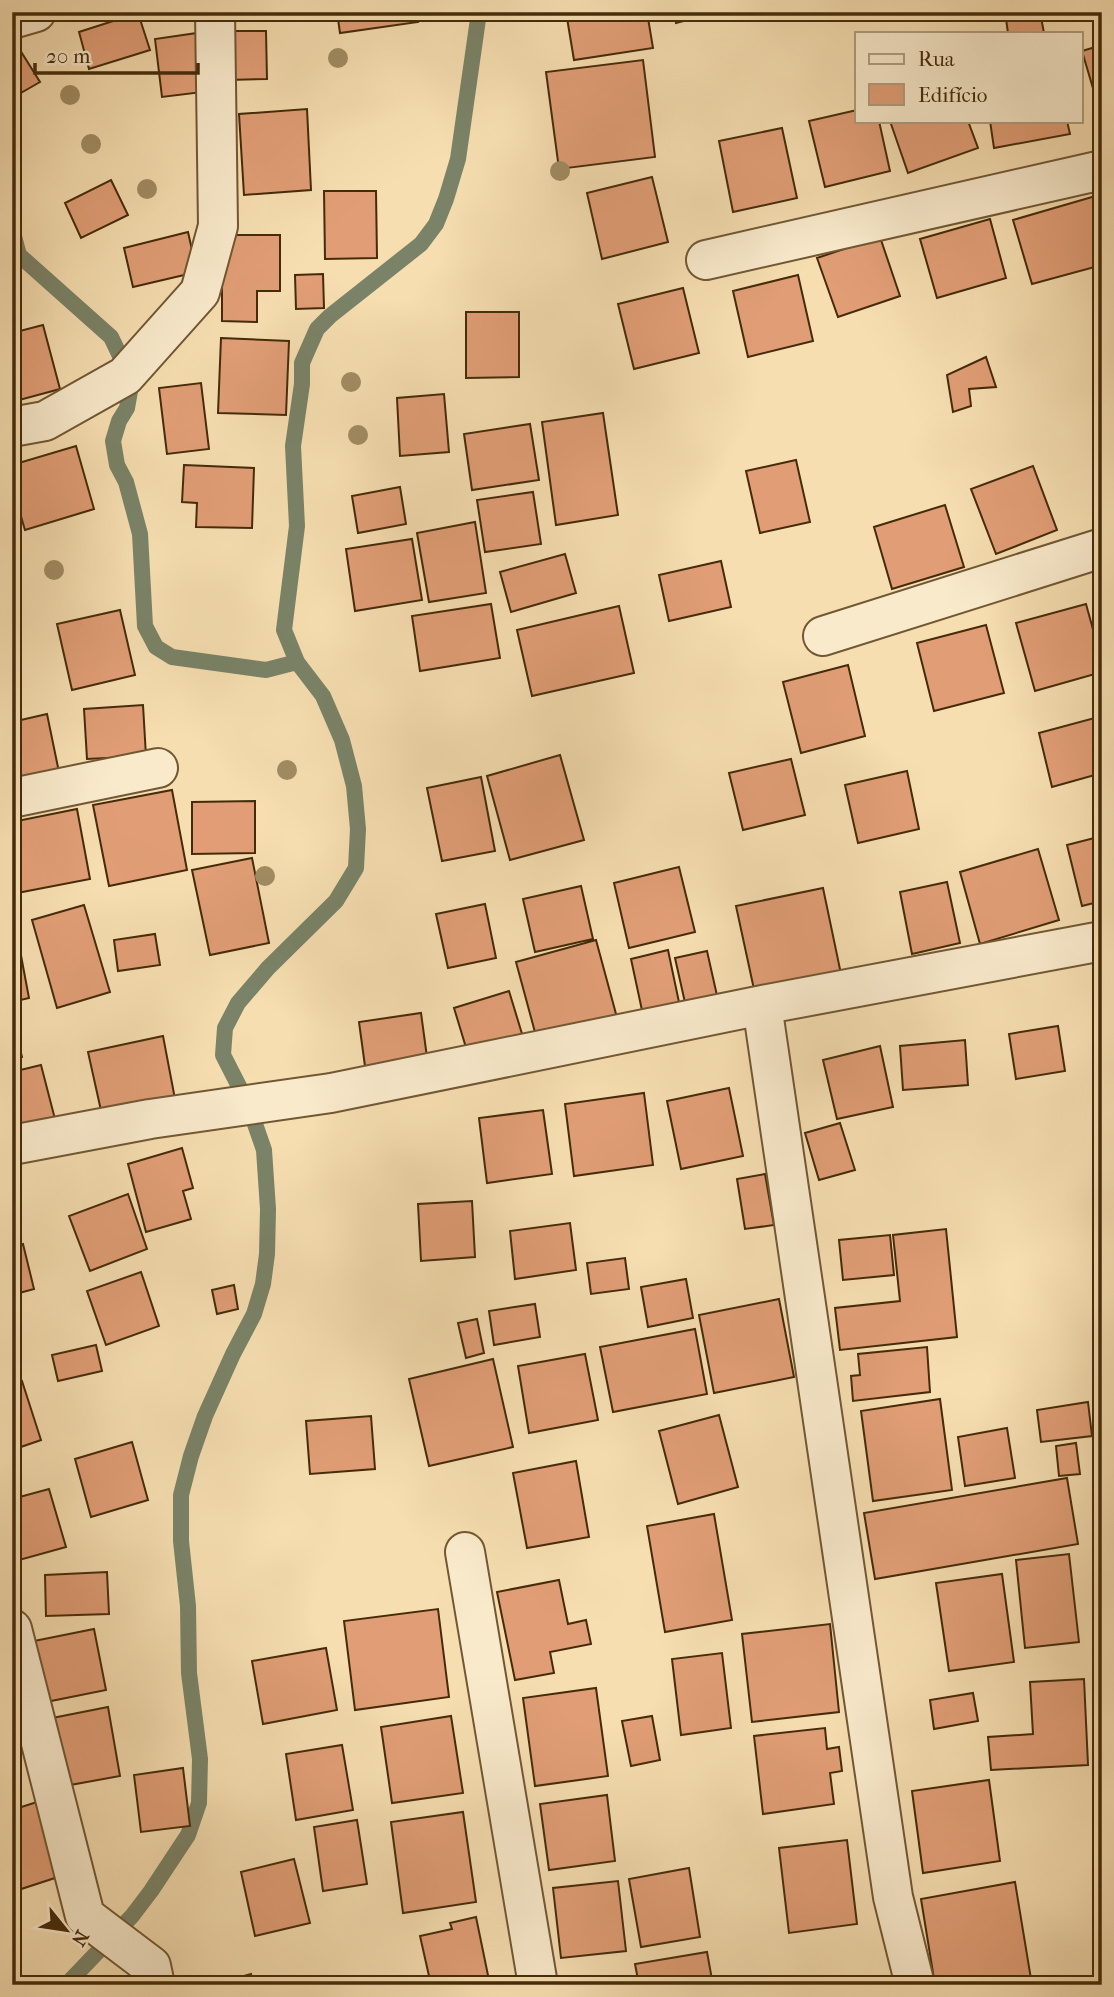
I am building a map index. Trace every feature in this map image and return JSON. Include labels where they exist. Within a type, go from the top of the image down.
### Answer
[{"type":"street","points":[[12,19],[36,12]]},
{"type":"street","points":[[12,426],[45,421],[125,376],[200,292],[218,226],[215,12]]},
{"type":"street","points":[[706,260],[1102,170]]},
{"type":"street","points":[[823,636],[1102,548]]},
{"type":"street","points":[[12,798],[158,768]]},
{"type":"street","points":[[12,1145],[150,1119],[331,1093],[762,1005],[1102,941]]},
{"type":"street","points":[[762,1005],[893,1897],[915,1985]]},
{"type":"street","points":[[465,1552],[538,1985]]},
{"type":"street","points":[[12,1629],[85,1916],[153,1975]]},
{"type":"building","points":[[337,12],[416,12],[418,22],[340,33]]},
{"type":"building","points":[[566,12],[647,12],[653,48],[574,60]]},
{"type":"building","points":[[674,12],[718,12],[676,23]]},
{"type":"building","points":[[1005,12],[1040,12],[1044,32],[1008,32]]},
{"type":"building","points":[[138,13],[150,50],[89,69],[79,32]]},
{"type":"building","points":[[226,31],[266,31],[267,79],[226,80]]},
{"type":"building","points":[[204,32],[211,91],[162,97],[155,39]]},
{"type":"building","points":[[15,42],[40,82],[12,98],[12,43]]},
{"type":"building","points":[[1102,45],[1102,119],[1082,51]]},
{"type":"building","points":[[643,60],[655,157],[559,169],[546,72]]},
{"type":"building","points":[[307,109],[311,190],[244,195],[239,114]]},
{"type":"building","points":[[855,110],[855,122],[879,122],[890,171],[825,187],[809,121]]},
{"type":"building","points":[[890,122],[968,122],[978,148],[908,173]]},
{"type":"building","points":[[990,122],[1067,122],[1070,134],[994,148]]},
{"type":"building","points":[[782,128],[797,198],[733,212],[719,141]]},
{"type":"building","points":[[652,177],[668,242],[602,259],[587,193]]},
{"type":"building","points":[[111,180],[128,215],[81,238],[65,203]]},
{"type":"building","points":[[324,191],[376,191],[377,258],[325,259]]},
{"type":"building","points":[[1099,195],[1102,205],[1102,265],[1032,284],[1013,220]]},
{"type":"building","points":[[990,219],[1006,278],[937,298],[920,239]]},
{"type":"building","points":[[188,232],[197,272],[133,287],[124,248]]},
{"type":"building","points":[[222,235],[280,235],[280,291],[257,291],[257,322],[222,321]]},
{"type":"building","points":[[880,237],[900,296],[838,317],[817,258]]},
{"type":"building","points":[[323,274],[324,308],[296,309],[295,275]]},
{"type":"building","points":[[798,275],[813,341],[748,357],[733,291]]},
{"type":"building","points":[[683,288],[699,353],[634,369],[618,304]]},
{"type":"building","points":[[466,312],[519,312],[519,377],[466,378]]},
{"type":"building","points":[[43,325],[60,389],[12,402],[12,333]]},
{"type":"building","points":[[221,338],[289,341],[286,415],[218,413]]},
{"type":"building","points":[[986,357],[996,387],[969,389],[971,406],[953,412],[947,375]]},
{"type":"building","points":[[201,383],[209,449],[167,454],[159,388]]},
{"type":"building","points":[[444,394],[449,452],[400,456],[397,398]]},
{"type":"building","points":[[603,413],[618,515],[556,525],[542,422]]},
{"type":"building","points":[[530,424],[539,480],[472,490],[464,434]]},
{"type":"building","points":[[76,446],[94,509],[25,530],[12,486],[12,465]]},
{"type":"building","points":[[796,460],[810,522],[760,533],[746,471]]},
{"type":"building","points":[[184,465],[254,468],[252,528],[196,527],[197,503],[182,502]]},
{"type":"building","points":[[1033,466],[1057,530],[996,554],[971,489]]},
{"type":"building","points":[[400,487],[406,524],[358,533],[352,496]]},
{"type":"building","points":[[533,492],[541,544],[485,552],[477,500]]},
{"type":"building","points":[[945,505],[964,567],[892,589],[874,527]]},
{"type":"building","points":[[475,522],[486,593],[429,602],[417,533]]},
{"type":"building","points":[[412,539],[422,600],[355,611],[346,549]]},
{"type":"building","points":[[565,554],[576,593],[511,612],[500,572]]},
{"type":"building","points":[[721,561],[731,607],[669,621],[659,575]]},
{"type":"building","points":[[491,604],[500,658],[420,671],[412,616]]},
{"type":"building","points":[[1086,604],[1102,662],[1102,672],[1035,691],[1016,623]]},
{"type":"building","points":[[619,606],[634,673],[532,696],[517,630]]},
{"type":"building","points":[[120,610],[135,675],[72,690],[57,624]]},
{"type":"building","points":[[986,625],[1004,693],[934,711],[917,643]]},
{"type":"building","points":[[848,665],[865,736],[801,753],[783,682]]},
{"type":"building","points":[[143,705],[146,756],[87,759],[84,709]]},
{"type":"building","points":[[47,714],[60,777],[12,788],[12,722]]},
{"type":"building","points":[[1102,716],[1102,773],[1052,787],[1039,733]]},
{"type":"building","points":[[560,755],[584,840],[510,860],[487,776]]},
{"type":"building","points":[[791,759],[805,815],[743,830],[729,773]]},
{"type":"building","points":[[907,771],[919,829],[858,843],[845,785]]},
{"type":"building","points":[[481,777],[495,851],[442,861],[427,788]]},
{"type":"building","points":[[172,790],[187,870],[109,886],[93,805]]},
{"type":"building","points":[[255,801],[255,853],[192,854],[192,802]]},
{"type":"building","points":[[77,809],[90,879],[12,894],[12,822]]},
{"type":"building","points":[[1102,836],[1102,901],[1082,906],[1067,845]]},
{"type":"building","points":[[1038,849],[1059,920],[980,944],[960,872]]},
{"type":"building","points":[[252,858],[269,943],[210,955],[192,870]]},
{"type":"building","points":[[679,867],[695,932],[629,948],[614,883]]},
{"type":"building","points":[[947,882],[960,943],[912,954],[900,892]]},
{"type":"building","points":[[581,886],[593,939],[535,952],[523,899]]},
{"type":"building","points":[[823,888],[841,974],[755,994],[736,906]]},
{"type":"building","points":[[485,904],[496,958],[448,968],[436,914]]},
{"type":"building","points":[[84,905],[110,992],[57,1008],[32,920]]},
{"type":"building","points":[[155,934],[160,965],[118,971],[114,940]]},
{"type":"building","points":[[596,940],[619,1025],[539,1047],[516,962]]},
{"type":"building","points":[[19,945],[29,998],[12,1002],[12,947]]},
{"type":"building","points":[[668,950],[680,1007],[643,1015],[631,959]]},
{"type":"building","points":[[707,951],[718,1000],[686,1007],[675,958]]},
{"type":"building","points":[[509,991],[526,1047],[471,1064],[454,1008]]},
{"type":"building","points":[[421,1013],[429,1072],[367,1081],[359,1022]]},
{"type":"building","points":[[12,1017],[22,1057],[12,1060]]},
{"type":"building","points":[[1058,1026],[1065,1071],[1016,1079],[1009,1034]]},
{"type":"building","points":[[163,1036],[175,1099],[102,1115],[88,1052]]},
{"type":"building","points":[[965,1040],[968,1085],[903,1090],[900,1046]]},
{"type":"building","points":[[880,1046],[893,1107],[837,1119],[823,1060]]},
{"type":"building","points":[[41,1065],[56,1123],[12,1135],[12,1072]]},
{"type":"building","points":[[729,1088],[743,1156],[681,1169],[667,1101]]},
{"type":"building","points":[[644,1093],[653,1165],[574,1176],[565,1104]]},
{"type":"building","points":[[543,1110],[552,1174],[487,1183],[479,1118]]},
{"type":"building","points":[[840,1123],[855,1170],[819,1180],[805,1133]]},
{"type":"building","points":[[182,1148],[193,1188],[183,1191],[191,1219],[146,1232],[128,1164]]},
{"type":"building","points":[[765,1174],[774,1225],[745,1229],[737,1179]]},
{"type":"building","points":[[128,1194],[147,1249],[90,1271],[69,1216]]},
{"type":"building","points":[[472,1201],[475,1257],[421,1261],[418,1204]]},
{"type":"building","points":[[570,1223],[576,1270],[515,1279],[510,1231]]},
{"type":"building","points":[[946,1229],[957,1337],[840,1350],[835,1308],[900,1301],[893,1235]]},
{"type":"building","points":[[890,1235],[894,1275],[843,1280],[839,1240]]},
{"type":"building","points":[[23,1244],[34,1289],[12,1295],[12,1247]]},
{"type":"building","points":[[625,1258],[629,1289],[591,1294],[587,1263]]},
{"type":"building","points":[[141,1272],[159,1326],[106,1345],[87,1291]]},
{"type":"building","points":[[686,1279],[693,1318],[648,1327],[641,1287]]},
{"type":"building","points":[[234,1285],[238,1309],[217,1314],[212,1290]]},
{"type":"building","points":[[779,1299],[794,1377],[714,1393],[699,1315]]},
{"type":"building","points":[[535,1304],[540,1337],[494,1345],[489,1311]]},
{"type":"building","points":[[477,1319],[484,1353],[466,1358],[458,1323]]},
{"type":"building","points":[[695,1329],[707,1394],[613,1412],[600,1347]]},
{"type":"building","points":[[96,1345],[102,1371],[58,1381],[52,1355]]},
{"type":"building","points":[[927,1347],[930,1392],[853,1401],[851,1376],[860,1375],[858,1354]]},
{"type":"building","points":[[585,1354],[598,1420],[529,1433],[518,1366]]},
{"type":"building","points":[[493,1359],[513,1447],[429,1466],[409,1379]]},
{"type":"building","points":[[22,1381],[41,1440],[12,1450],[12,1384]]},
{"type":"building","points":[[940,1399],[952,1490],[873,1501],[861,1411]]},
{"type":"building","points":[[1088,1402],[1092,1436],[1041,1442],[1037,1410]]},
{"type":"building","points":[[719,1415],[738,1487],[678,1504],[659,1431]]},
{"type":"building","points":[[371,1416],[375,1469],[310,1474],[306,1421]]},
{"type":"building","points":[[1007,1428],[1015,1478],[965,1486],[958,1437]]},
{"type":"building","points":[[132,1442],[148,1500],[91,1517],[75,1459]]},
{"type":"building","points":[[1076,1443],[1080,1474],[1059,1476],[1056,1446]]},
{"type":"building","points":[[576,1461],[589,1537],[527,1548],[513,1473]]},
{"type":"building","points":[[1067,1478],[1078,1544],[875,1579],[864,1513]]},
{"type":"building","points":[[49,1489],[66,1547],[12,1562],[12,1499]]},
{"type":"building","points":[[714,1514],[732,1620],[665,1632],[647,1526]]},
{"type":"building","points":[[1102,1519],[1102,1608],[1094,1607]]},
{"type":"building","points":[[1069,1554],[1079,1642],[1025,1648],[1016,1560]]},
{"type":"building","points":[[107,1572],[109,1614],[46,1616],[45,1575]]},
{"type":"building","points":[[1002,1574],[1014,1662],[949,1671],[936,1583]]},
{"type":"building","points":[[559,1580],[568,1624],[586,1620],[591,1644],[550,1652],[554,1673],[515,1680],[497,1592]]},
{"type":"building","points":[[438,1609],[449,1697],[355,1710],[344,1621]]},
{"type":"building","points":[[830,1624],[839,1712],[752,1722],[742,1634]]},
{"type":"building","points":[[94,1629],[106,1690],[41,1703],[29,1642]]},
{"type":"building","points":[[326,1648],[337,1710],[263,1724],[252,1661]]},
{"type":"building","points":[[722,1653],[731,1728],[681,1735],[672,1659]]},
{"type":"building","points":[[1084,1679],[1088,1765],[991,1770],[988,1737],[1033,1734],[1030,1682]]},
{"type":"building","points":[[596,1688],[608,1776],[535,1786],[523,1698]]},
{"type":"building","points":[[973,1693],[978,1721],[934,1729],[930,1700]]},
{"type":"building","points":[[108,1707],[120,1776],[59,1787],[47,1719]]},
{"type":"building","points":[[451,1716],[463,1793],[392,1803],[381,1727]]},
{"type":"building","points":[[652,1716],[660,1760],[631,1766],[622,1721]]},
{"type":"building","points":[[825,1728],[827,1749],[839,1747],[842,1771],[830,1773],[834,1804],[763,1814],[754,1736]]},
{"type":"building","points":[[342,1745],[353,1810],[296,1820],[286,1754]]},
{"type":"building","points":[[183,1768],[190,1826],[141,1832],[134,1775]]},
{"type":"building","points":[[989,1780],[1000,1861],[923,1873],[912,1791]]},
{"type":"building","points":[[607,1795],[615,1861],[549,1870],[540,1804]]},
{"type":"building","points":[[40,1801],[64,1875],[12,1892],[12,1810]]},
{"type":"building","points":[[463,1812],[476,1902],[403,1913],[391,1822]]},
{"type":"building","points":[[357,1820],[367,1884],[323,1891],[314,1827]]},
{"type":"building","points":[[847,1840],[857,1924],[789,1933],[779,1848]]},
{"type":"building","points":[[294,1859],[310,1923],[255,1936],[241,1872]]},
{"type":"building","points":[[689,1868],[700,1937],[641,1947],[629,1879]]},
{"type":"building","points":[[618,1881],[626,1951],[561,1958],[553,1888]]},
{"type":"building","points":[[1015,1882],[1032,1985],[935,1985],[921,1899]]},
{"type":"building","points":[[476,1917],[490,1985],[416,1985],[415,1978],[429,1976],[420,1936],[452,1929],[450,1923]]},
{"type":"building","points":[[12,1942],[19,1971],[12,1972]]},
{"type":"building","points":[[707,1952],[713,1985],[639,1985],[635,1964]]},
{"type":"building","points":[[251,1974],[254,1985],[212,1985]]},
{"type":"waterway","points":[[66,1985],[132,1916],[151,1891],[188,1835],[199,1803],[200,1759],[189,1673],[181,1495],[205,1416],[254,1314],[263,1284],[267,1254],[268,1209],[264,1150],[248,1104],[223,1055],[225,1028],[238,1003],[268,968],[336,901],[356,868],[358,829],[354,786],[342,740],[323,696],[297,662],[284,630],[297,526],[293,446],[302,384],[302,363],[317,329],[421,244],[436,224],[458,159],[479,12]]},
{"type":"waterway","points":[[12,229],[19,255],[111,337],[122,360],[130,391],[127,408],[119,421],[113,441],[117,465],[126,482],[140,534],[145,626],[156,647],[172,657],[266,670],[297,662]]}]
